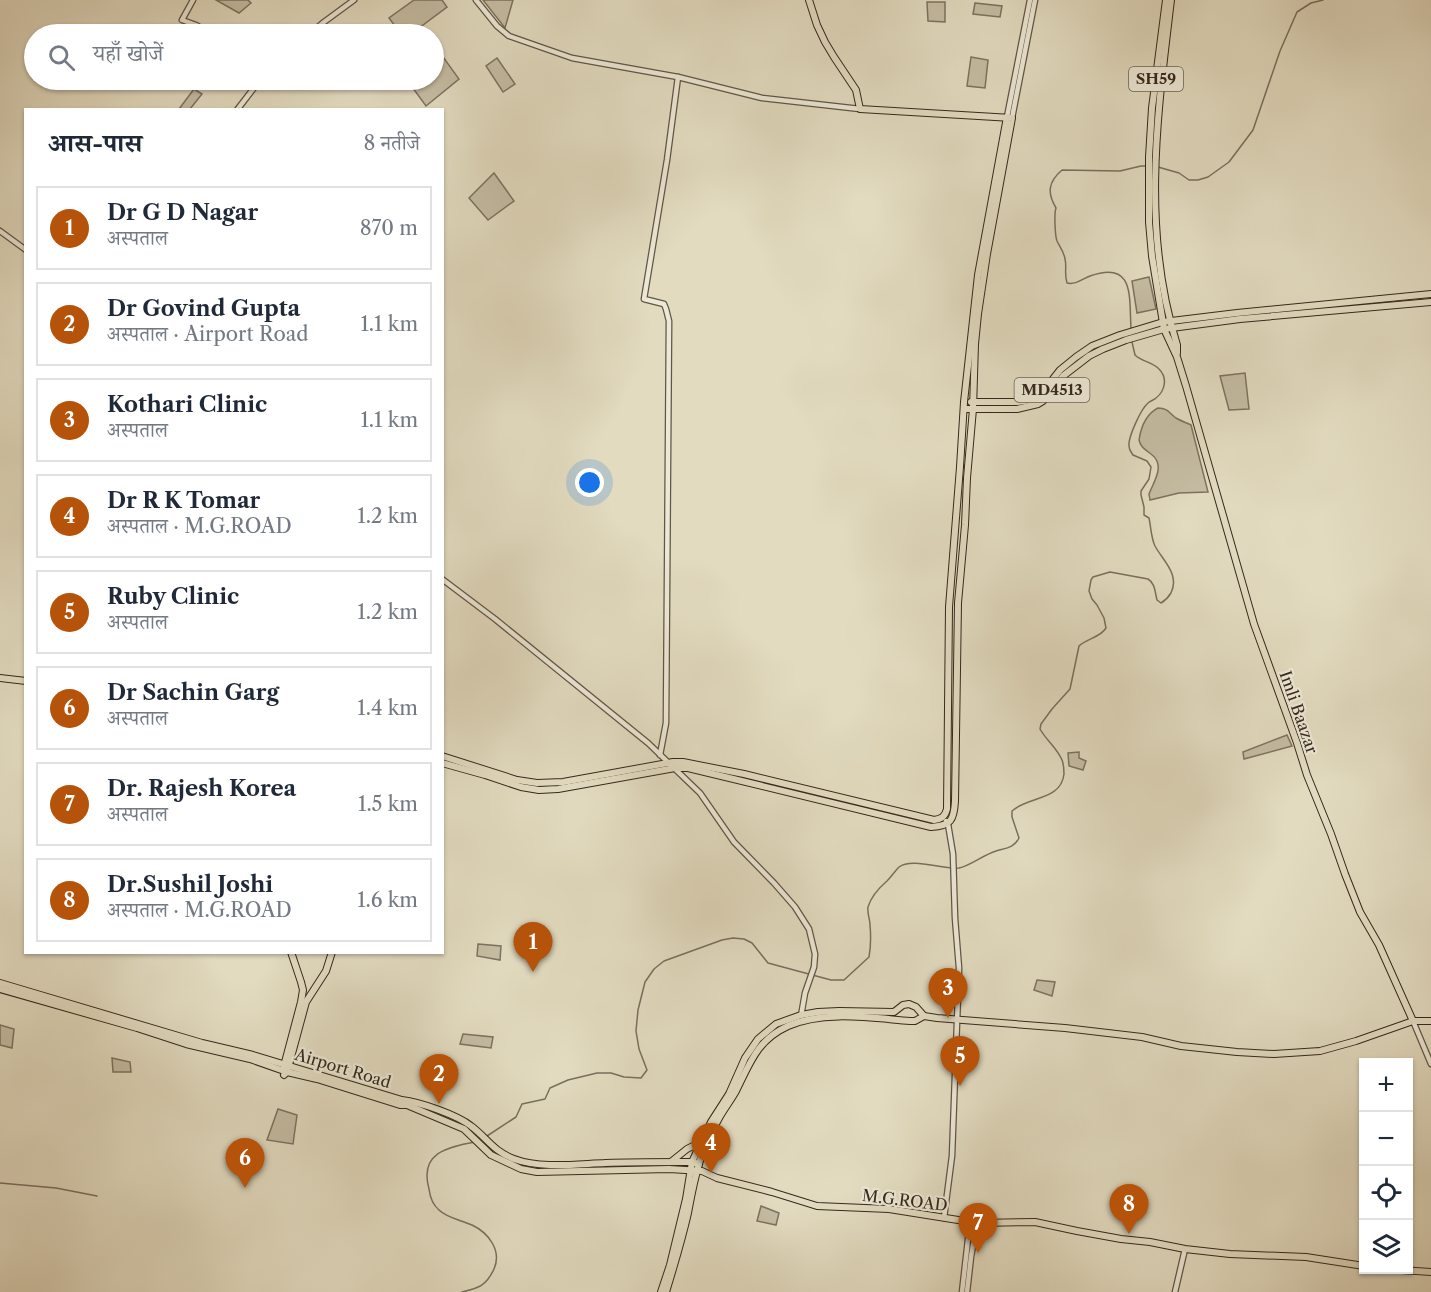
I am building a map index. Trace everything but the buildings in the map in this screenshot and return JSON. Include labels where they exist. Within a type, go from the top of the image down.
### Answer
[{"type":"main road","points":[[809,0],[825,42],[856,90],[860,109],[1009,117]]},
{"type":"main road","name":"SH59","points":[[1166,0],[1152,108],[1152,171],[1156,241],[1167,325]]},
{"type":"main road","name":"SH59","points":[[1152,156],[1171,0]]},
{"type":"main road","points":[[444,757],[517,780],[537,783],[563,782],[668,763],[692,763],[934,820],[945,815],[947,810],[949,607],[964,405],[978,275],[1009,117]]},
{"type":"main road","points":[[444,764],[521,787],[539,790],[558,789],[675,768],[688,768],[931,827],[948,824],[955,813],[956,801],[958,603],[973,406],[975,346],[1009,117]]},
{"type":"main road","points":[[1167,325],[1244,312],[1431,294]]},
{"type":"main road","points":[[1167,325],[1431,302]]},
{"type":"main road","name":"MD4513","points":[[964,405],[1017,402],[1038,398],[1053,377],[1092,346],[1167,325]]},
{"type":"main road","name":"Imli Baazar","points":[[1167,325],[1177,345],[1177,357],[1254,624],[1307,775],[1360,912],[1379,945],[1413,1021]]},
{"type":"main road","points":[[0,678],[24,681]]},
{"type":"main road","points":[[286,1068],[303,990],[292,954]]},
{"type":"main road","points":[[286,1068],[306,1002],[326,971],[331,954]]},
{"type":"main road","name":"Airport Road","points":[[0,983],[202,1043],[253,1055],[317,1079],[400,1105],[407,1105],[470,1129],[487,1147]]},
{"type":"main road","name":"Airport Road","points":[[0,989],[186,1044],[286,1068]]},
{"type":"main road","points":[[666,1292],[682,1236],[702,1142],[753,1045],[764,1033],[776,1024],[839,1011],[894,1012],[903,1005],[909,1004],[916,1007],[924,1016]]},
{"type":"main road","points":[[661,1292],[686,1199],[707,1141],[758,1048],[771,1035],[800,1018],[882,1018],[915,1021],[924,1016],[1065,1028],[1237,1052],[1274,1053],[1320,1051],[1413,1021],[1431,1021]]},
{"type":"main road","points":[[672,1162],[687,1149],[702,1142]]},
{"type":"main road","points":[[487,1147],[491,1155],[521,1169],[537,1172],[696,1168]]},
{"type":"main road","points":[[487,1147],[526,1163],[672,1162],[696,1168]]},
{"type":"main road","name":"M.G.ROAD","points":[[696,1168],[717,1178],[817,1206],[889,1209],[974,1223],[1035,1222],[1185,1249],[1230,1254],[1305,1257],[1359,1265]]},
{"type":"main road","points":[[1413,1270],[1431,1272]]},
{"type":"street","points":[[193,0],[182,20],[193,24]]},
{"type":"street","points":[[322,24],[354,0]]},
{"type":"street","points":[[476,0],[497,26],[511,37],[572,58],[678,77],[762,98],[860,109]]},
{"type":"street","points":[[1009,117],[1030,0]]},
{"type":"street","points":[[1024,39],[1035,0]]},
{"type":"street","points":[[660,755],[666,723],[669,321],[664,304],[644,299],[678,77]]},
{"type":"street","points":[[239,108],[252,90]]},
{"type":"street","points":[[0,231],[24,249]]},
{"type":"street","points":[[444,581],[648,742],[700,793],[734,842],[795,907],[809,929],[815,954],[814,967],[808,982],[800,1018]]},
{"type":"street","points":[[942,817],[948,824],[953,854],[959,968],[952,1156],[944,1218]]},
{"type":"street","name":"Imli Baazar","points":[[1413,1021],[1431,1064]]},
{"type":"street","points":[[962,1292],[974,1223]]},
{"type":"street","points":[[967,1292],[974,1223]]},
{"type":"street","points":[[1175,1292],[1185,1249]]},
{"type":"shaded area","points":[[216,0],[248,0],[251,3],[239,13]]},
{"type":"shaded area","points":[[414,0],[442,0],[447,7],[424,24],[394,24],[389,18]]},
{"type":"shaded area","points":[[483,0],[513,0],[505,28]]},
{"type":"shaded area","points":[[927,2],[945,2],[945,22],[928,21]]},
{"type":"shaded area","points":[[975,3],[1002,6],[1000,17],[973,14]]},
{"type":"shaded area","points":[[971,57],[988,60],[985,88],[967,86]]},
{"type":"shaded area","points":[[444,58],[459,79],[426,106],[414,90],[444,90]]},
{"type":"shaded area","points":[[497,58],[515,84],[503,92],[486,66]]},
{"type":"shaded area","points":[[193,90],[202,94],[191,108],[180,108]]},
{"type":"shaded area","points":[[494,173],[514,201],[488,220],[469,198]]},
{"type":"shaded area","points":[[1149,277],[1156,309],[1137,313],[1132,281]]},
{"type":"shaded area","points":[[1245,373],[1249,409],[1229,410],[1220,376]]},
{"type":"shaded area","points":[[1158,408],[1166,410],[1191,425],[1208,492],[1179,493],[1150,500],[1149,494],[1158,473],[1158,463],[1142,447],[1139,440],[1145,421]]},
{"type":"shaded area","points":[[1287,735],[1292,746],[1244,759],[1243,752]]},
{"type":"shaded area","points":[[1079,752],[1079,758],[1086,761],[1083,770],[1069,766],[1068,753]]},
{"type":"shaded area","points":[[478,944],[501,946],[500,960],[477,956]]},
{"type":"shaded area","points":[[1037,980],[1055,982],[1052,996],[1034,990]]},
{"type":"shaded area","points":[[0,1025],[14,1029],[12,1048],[0,1045]]},
{"type":"shaded area","points":[[463,1034],[493,1037],[491,1048],[460,1044]]},
{"type":"shaded area","points":[[112,1058],[130,1062],[131,1072],[113,1072]]},
{"type":"shaded area","points":[[278,1109],[297,1115],[293,1144],[267,1140]]},
{"type":"shaded area","points":[[761,1206],[779,1213],[776,1225],[757,1221]]},
{"type":"waterway","points":[[1158,167],[1179,173],[1189,180],[1198,180],[1208,177],[1229,162],[1253,130],[1280,51],[1297,12],[1311,3],[1323,0]]},
{"type":"waterway","points":[[1131,328],[1129,294],[1127,284],[1122,277],[1115,273],[1105,272],[1067,283],[1064,256],[1056,238],[1056,208],[1050,188],[1062,170],[1120,171],[1148,166]]},
{"type":"waterway","points":[[487,1136],[516,1117],[522,1104],[545,1099],[550,1088],[568,1080],[597,1073],[641,1078],[647,1070],[639,1049],[636,1031],[638,1010],[645,982],[654,969],[664,961],[722,940],[744,939],[752,943],[768,963],[831,980],[844,980],[869,957],[871,937],[868,907],[876,892],[899,867],[919,863],[959,868],[1015,844],[1019,838],[1012,811],[1050,794],[1062,783],[1064,774],[1062,760],[1040,729],[1052,709],[1070,689],[1079,646],[1106,628],[1104,618],[1089,591],[1091,580],[1093,577],[1110,572],[1148,579],[1153,585],[1157,600],[1161,603],[1169,596],[1173,586],[1172,574],[1155,546],[1149,518],[1144,515],[1141,491],[1149,479],[1151,467],[1147,461],[1133,455],[1129,446],[1131,436],[1145,406],[1162,392],[1164,376],[1157,367],[1135,355],[1132,342]]},
{"type":"waterway","points":[[462,1292],[485,1283],[494,1269],[495,1249],[489,1238],[478,1228],[446,1215],[437,1208],[431,1198],[427,1177],[428,1167],[438,1154],[455,1146],[475,1142]]},
{"type":"waterway","points":[[0,1183],[56,1188],[97,1196]]},
{"type":"place","name":"Dr G D Nagar","points":[[533,972]]},
{"type":"place","name":"Kothari Clinic","points":[[948,1018]]},
{"type":"place","name":"Ruby Clinic","points":[[960,1086]]},
{"type":"place","name":"Dr Govind Gupta","points":[[439,1104]]},
{"type":"place","name":"Dr R K Tomar","points":[[711,1173]]},
{"type":"place","name":"Dr Sachin Garg","points":[[245,1188]]},
{"type":"place","name":"Dr.Sushil Joshi","points":[[1129,1234]]},
{"type":"place","name":"Dr. Rajesh Korea","points":[[978,1253]]}]
